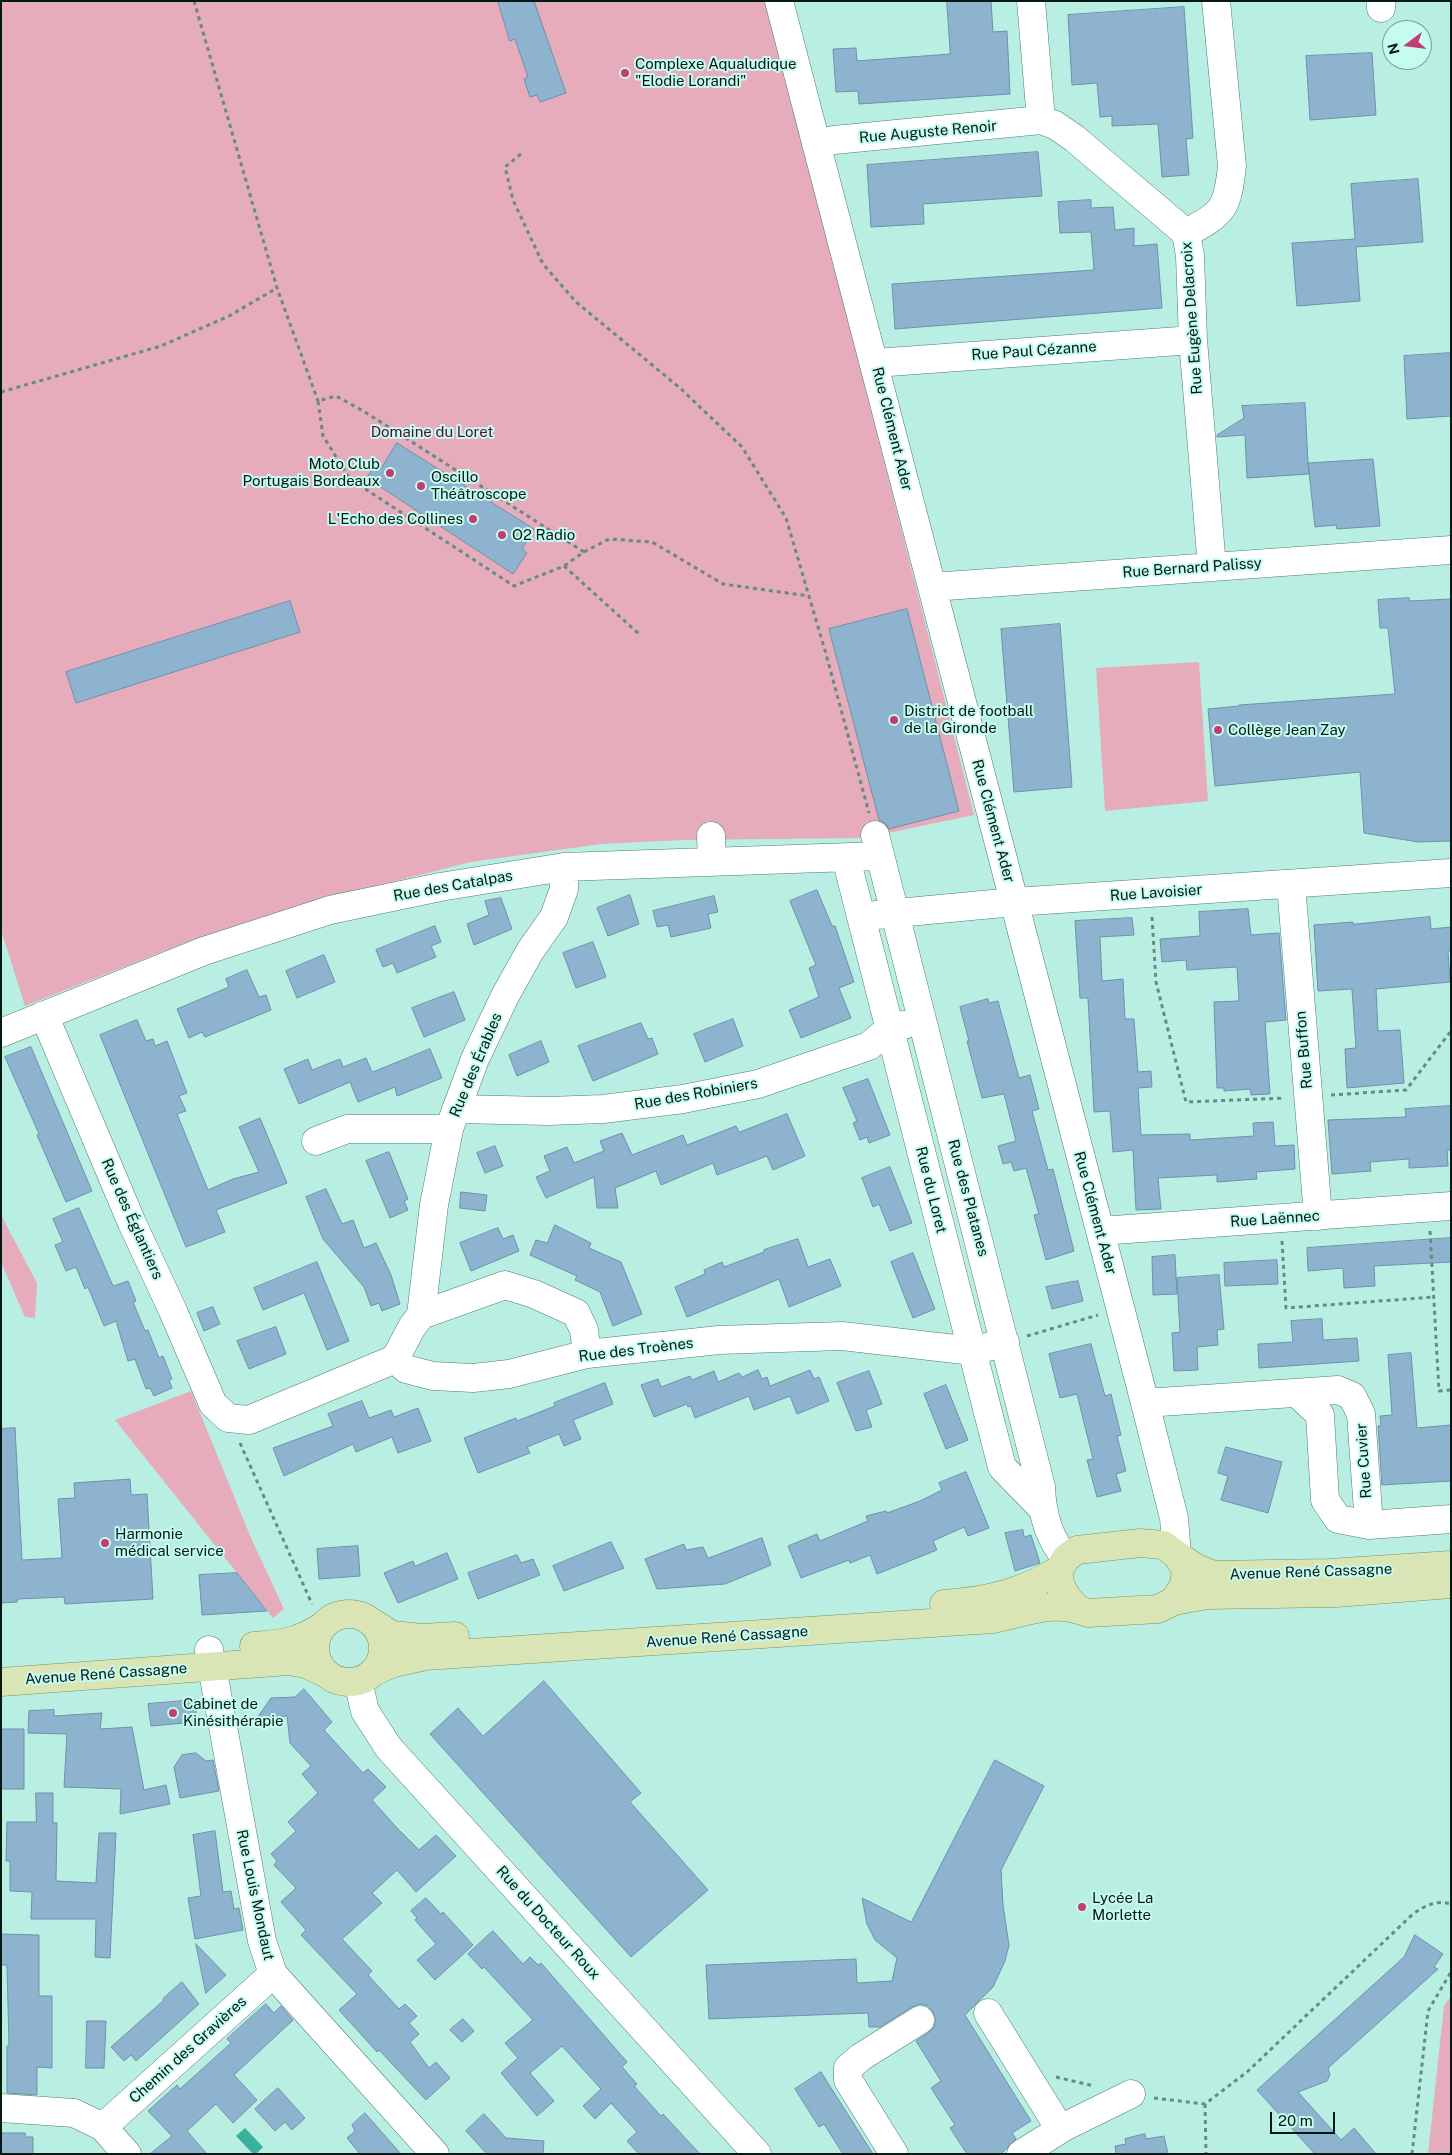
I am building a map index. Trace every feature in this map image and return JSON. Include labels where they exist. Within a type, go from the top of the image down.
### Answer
[{"type":"main road","name":"Avenue René Cassagne","points":[[1,1682],[210,1658],[304,1638],[330,1619],[340,1615],[351,1614],[361,1616],[392,1635],[422,1638],[977,1602],[1007,1595],[1024,1588],[1062,1564],[1076,1550],[1140,1543],[1163,1545],[1196,1568],[1214,1575],[1329,1574],[1451,1565]]},
{"type":"main road","points":[[1174,1601],[1184,1585],[1186,1570],[1177,1555]]},
{"type":"main road","points":[[1062,1564],[1060,1585],[1068,1599],[1079,1610]]},
{"type":"main road","name":"Avenue René Cassagne","points":[[1,1666],[210,1658],[289,1660],[306,1664],[341,1682],[366,1676],[394,1663],[425,1656],[992,1619],[1044,1606],[1079,1610],[1088,1613],[1158,1609],[1174,1601],[1208,1595],[1336,1593],[1451,1584]]},
{"type":"main road","points":[[366,1676],[381,1662],[383,1651],[378,1629],[370,1621]]},
{"type":"main road","points":[[322,1626],[317,1635],[316,1655],[325,1673]]},
{"type":"street","name":"Rue Clément Ader","points":[[779,1],[1145,1403],[1174,1518],[1177,1555]]},
{"type":"street","points":[[1031,1],[1041,120],[1055,125],[1074,138],[1186,233]]},
{"type":"street","name":"Rue Eugène Delacroix","points":[[1212,567],[1193,340],[1190,256],[1186,233],[1205,223],[1223,209],[1230,191],[1232,166],[1216,1]]},
{"type":"street","name":"Rue Auguste Renoir","points":[[816,144],[834,140],[1041,120]]},
{"type":"street","name":"Rue Paul Cézanne","points":[[875,363],[1193,340]]},
{"type":"street","name":"Rue Bernard Palissy","points":[[932,588],[1451,550]]},
{"type":"street","name":"Rue des Catalpas","points":[[1,1033],[44,1014],[204,951],[330,910],[440,887],[564,867],[712,849],[846,858],[877,846]]},
{"type":"street","name":"Rue des Platanes","points":[[877,846],[922,1020],[1014,1340],[1041,1487],[1042,1508],[1062,1564]]},
{"type":"street","name":"Rue du Loret","points":[[846,858],[1002,1467],[1042,1508]]},
{"type":"street","name":"Rue des Érables","points":[[395,1359],[412,1326],[421,1315],[434,1205],[453,1119],[475,1059],[505,996],[530,951],[554,917],[564,889],[564,867]]},
{"type":"street","name":"Rue Lavoisier","points":[[862,918],[894,912],[1014,902],[1451,874]]},
{"type":"street","name":"Rue Buffon","points":[[1291,884],[1318,1216]]},
{"type":"street","name":"Rue des Églantiers","points":[[44,1014],[132,1223],[173,1310],[213,1404],[228,1418]]},
{"type":"street","name":"Rue des Robiniers","points":[[316,1141],[347,1128],[548,1111],[603,1109],[684,1099],[758,1084],[869,1046],[890,1028],[922,1020]]},
{"type":"street","name":"Rue Laënnec","points":[[1100,1231],[1318,1216],[1440,1214]]},
{"type":"street","points":[[421,1315],[505,1285],[534,1294],[576,1312],[584,1330],[587,1354]]},
{"type":"street","name":"Rue des Troènes","points":[[395,1359],[406,1369],[433,1376],[473,1378],[509,1374],[587,1354],[719,1340],[842,1336],[972,1351]]},
{"type":"street","points":[[972,1351],[1014,1340]]},
{"type":"street","points":[[228,1418],[249,1420],[395,1359]]},
{"type":"street","name":"Rue Cuvier","points":[[1145,1403],[1338,1390],[1352,1396],[1361,1414],[1369,1525]]},
{"type":"street","points":[[1296,1393],[1320,1415],[1324,1500],[1338,1519],[1369,1525],[1451,1519]]},
{"type":"street","name":"Rue Louis Mondaut","points":[[210,1658],[262,1941],[273,1974],[435,2154]]},
{"type":"street","name":"Rue du Docteur Roux","points":[[366,1676],[365,1712],[388,1747],[757,2154]]},
{"type":"street","name":"Chemin des Gravières","points":[[103,2127],[273,1974]]},
{"type":"street","points":[[988,2013],[1060,2129]]},
{"type":"street","points":[[894,2154],[848,2080],[848,2068],[861,2057],[920,2020]]},
{"type":"street","points":[[1021,2154],[1060,2129],[1131,2094]]},
{"type":"street","points":[[1,2108],[74,2113],[103,2127],[127,2154]]},
{"type":"path","points":[[194,1],[278,288],[318,401],[323,436],[350,480],[514,586],[564,566],[584,552],[609,540],[652,542],[723,584],[809,596]]},
{"type":"path","points":[[520,154],[506,167],[513,200],[543,264],[576,302],[680,388],[742,447],[786,518],[877,846]]},
{"type":"path","points":[[1,392],[161,346],[229,316],[278,288]]},
{"type":"path","points":[[318,401],[336,396],[358,408],[584,552]]},
{"type":"path","points":[[564,566],[639,634]]},
{"type":"path","points":[[1151,908],[1156,982],[1186,1102],[1293,1098]]},
{"type":"path","points":[[1330,1096],[1406,1090],[1451,1032]]},
{"type":"path","points":[[1440,1214],[1434,1297],[1439,1391],[1451,1390]]},
{"type":"path","points":[[1282,1234],[1286,1308],[1434,1297]]},
{"type":"path","points":[[1014,1340],[1103,1314]]},
{"type":"path","points":[[228,1418],[322,1626]]},
{"type":"path","points":[[1022,2068],[1131,2094],[1205,2104],[1247,2072],[1414,1913],[1430,1904],[1444,1902],[1451,1904]]},
{"type":"path","points":[[1412,2154],[1428,2011],[1451,1972]]},
{"type":"path","points":[[1205,2104],[1206,2154]]},
{"type":"green space","name":"Domaine du Loret","points":[[1,1],[767,1],[974,815],[864,838],[684,840],[601,844],[471,862],[337,896],[192,940],[25,1006],[1,930]]},
{"type":"green space","points":[[1199,662],[1208,801],[1105,811],[1096,668]]},
{"type":"green space","points":[[1,1215],[37,1283],[35,1318],[25,1317],[1,1262]]},
{"type":"green space","points":[[191,1391],[251,1538],[284,1609],[273,1618],[115,1420]]},
{"type":"green space","points":[[1451,1996],[1451,2154],[1428,2154],[1444,2006]]},
{"type":"shaded area","points":[[245,2128],[263,2147],[256,2154],[253,2154],[236,2136]]},
{"type":"building","points":[[498,1],[534,1],[566,93],[540,102],[537,95],[530,97],[524,79],[528,77],[515,39],[510,41]]},
{"type":"building","points":[[947,1],[991,1],[993,32],[1007,31],[1010,94],[859,104],[858,91],[836,92],[833,49],[856,48],[857,61],[950,54]]},
{"type":"building","points":[[1184,7],[1193,138],[1186,139],[1189,175],[1162,177],[1158,124],[1112,126],[1112,116],[1100,117],[1097,83],[1072,85],[1068,15]]},
{"type":"building","points":[[1372,53],[1376,115],[1310,120],[1306,56]]},
{"type":"building","points":[[1038,152],[1042,196],[923,204],[924,224],[871,227],[867,165]]},
{"type":"building","points":[[1418,179],[1423,242],[1356,247],[1360,301],[1297,306],[1292,243],[1355,239],[1351,184]]},
{"type":"building","points":[[1091,200],[1091,208],[1113,207],[1115,230],[1134,228],[1134,246],[1157,244],[1162,308],[895,329],[892,284],[1094,270],[1091,232],[1060,233],[1058,202]]},
{"type":"building","points":[[1451,353],[1451,416],[1407,419],[1404,356]]},
{"type":"building","points":[[1305,403],[1309,474],[1247,478],[1245,435],[1217,437],[1217,435],[1244,418],[1242,406]]},
{"type":"building","points":[[397,443],[534,529],[522,549],[527,553],[513,574],[367,478],[375,464],[381,468]]},
{"type":"building","points":[[1373,459],[1380,526],[1337,529],[1336,525],[1315,527],[1308,463]]},
{"type":"building","points":[[1409,598],[1409,601],[1451,599],[1451,841],[1418,842],[1364,833],[1360,772],[1215,786],[1208,709],[1239,705],[1395,694],[1388,628],[1380,628],[1378,600]]},
{"type":"building","points":[[290,601],[300,632],[76,703],[66,672]]},
{"type":"building","name":"District de football de la Gironde","points":[[907,609],[959,811],[889,829],[886,824],[879,820],[829,629]]},
{"type":"building","points":[[1060,624],[1072,787],[1014,792],[1001,629]]},
{"type":"building","points":[[817,890],[832,926],[835,926],[854,982],[839,988],[851,1018],[801,1038],[789,1010],[819,997],[809,968],[816,965],[790,901]]},
{"type":"building","points":[[630,895],[639,924],[608,936],[597,908]]},
{"type":"building","points":[[714,896],[718,912],[708,914],[711,928],[671,937],[668,925],[657,927],[653,911]]},
{"type":"building","points":[[501,898],[512,929],[474,945],[467,924],[489,915],[485,901]]},
{"type":"building","points":[[1248,909],[1251,935],[1279,933],[1286,1020],[1265,1022],[1270,1094],[1251,1095],[1250,1089],[1224,1091],[1224,1088],[1217,1088],[1214,1002],[1239,1001],[1237,967],[1187,970],[1186,960],[1162,962],[1160,939],[1200,936],[1199,912]]},
{"type":"building","points":[[1430,917],[1431,929],[1451,927],[1451,951],[1448,951],[1450,982],[1376,989],[1378,1031],[1400,1030],[1404,1083],[1347,1088],[1345,1049],[1356,1048],[1352,989],[1318,991],[1314,925],[1353,922],[1353,924]]},
{"type":"building","points":[[1132,918],[1134,935],[1100,937],[1102,981],[1123,979],[1125,1019],[1134,1019],[1138,1072],[1151,1071],[1152,1087],[1138,1088],[1141,1135],[1190,1134],[1190,1140],[1254,1136],[1253,1123],[1273,1122],[1275,1146],[1294,1145],[1295,1169],[1256,1172],[1257,1179],[1217,1182],[1217,1175],[1158,1178],[1161,1209],[1136,1210],[1133,1150],[1113,1152],[1110,1111],[1094,1112],[1088,998],[1080,998],[1075,921]]},
{"type":"building","points":[[435,926],[441,942],[431,946],[436,957],[397,973],[393,963],[383,967],[376,950]]},
{"type":"building","points":[[593,942],[606,977],[576,988],[563,953]]},
{"type":"building","points":[[324,955],[335,982],[297,998],[286,971]]},
{"type":"building","points":[[247,970],[259,997],[266,995],[271,1010],[205,1037],[202,1032],[189,1038],[177,1009],[229,987],[226,979]]},
{"type":"building","points":[[454,992],[465,1020],[424,1037],[412,1008]]},
{"type":"building","points":[[988,999],[989,1003],[998,1001],[1019,1078],[1030,1075],[1039,1109],[1032,1111],[1048,1170],[1053,1169],[1074,1251],[1046,1260],[1034,1215],[1039,1214],[1026,1168],[1014,1171],[1011,1162],[1003,1164],[998,1146],[1016,1141],[1004,1094],[982,1098],[967,1041],[969,1041],[960,1007]]},
{"type":"building","points":[[733,1019],[743,1046],[705,1062],[694,1034]]},
{"type":"building","points":[[137,1020],[146,1041],[153,1039],[155,1046],[167,1041],[187,1093],[179,1096],[186,1111],[177,1114],[208,1190],[233,1179],[259,1172],[239,1127],[260,1118],[287,1183],[216,1210],[225,1232],[186,1247],[100,1035]]},
{"type":"building","points":[[641,1023],[648,1039],[652,1038],[658,1054],[593,1081],[578,1046]]},
{"type":"building","points":[[541,1041],[549,1062],[517,1076],[509,1055]]},
{"type":"building","points":[[31,1047],[92,1191],[66,1202],[5,1057]]},
{"type":"building","points":[[430,1049],[442,1078],[397,1096],[395,1087],[358,1102],[350,1082],[299,1104],[284,1069],[308,1059],[312,1070],[340,1059],[343,1067],[366,1058],[372,1072]]},
{"type":"building","points":[[868,1079],[890,1135],[869,1143],[867,1137],[860,1140],[853,1123],[857,1121],[843,1088]]},
{"type":"building","points":[[1451,1106],[1451,1150],[1447,1150],[1448,1166],[1409,1168],[1409,1159],[1370,1162],[1371,1171],[1332,1174],[1328,1120],[1406,1117],[1405,1109]]},
{"type":"building","points":[[787,1114],[805,1156],[773,1170],[767,1156],[717,1175],[713,1163],[661,1185],[656,1171],[615,1188],[618,1208],[597,1208],[594,1177],[546,1198],[536,1177],[550,1171],[544,1156],[567,1147],[574,1163],[604,1151],[600,1141],[622,1133],[632,1155],[683,1135],[687,1145],[736,1126],[739,1132]]},
{"type":"building","points":[[495,1146],[503,1166],[485,1173],[477,1153]]},
{"type":"building","points":[[389,1152],[408,1199],[404,1201],[408,1210],[390,1218],[366,1161]]},
{"type":"building","points":[[890,1167],[912,1223],[890,1231],[879,1204],[873,1207],[862,1178]]},
{"type":"building","points":[[326,1189],[342,1224],[353,1220],[364,1248],[376,1243],[391,1275],[400,1304],[382,1311],[379,1303],[371,1306],[364,1287],[323,1239],[306,1197]]},
{"type":"building","points":[[461,1192],[487,1195],[485,1211],[460,1208]]},
{"type":"building","points":[[79,1208],[113,1286],[128,1281],[136,1301],[133,1302],[145,1331],[148,1330],[159,1358],[163,1356],[172,1379],[169,1380],[172,1388],[154,1396],[150,1388],[146,1389],[135,1359],[128,1361],[116,1321],[104,1326],[88,1287],[85,1289],[76,1267],[66,1271],[55,1245],[63,1242],[53,1219]]},
{"type":"building","points":[[555,1225],[591,1243],[589,1248],[621,1262],[642,1314],[613,1326],[600,1292],[575,1280],[577,1276],[530,1255],[536,1240],[547,1243]]},
{"type":"building","points":[[498,1228],[503,1239],[513,1235],[519,1251],[471,1271],[460,1243]]},
{"type":"building","points":[[1451,1238],[1451,1262],[1374,1266],[1375,1286],[1344,1288],[1343,1268],[1308,1271],[1307,1248]]},
{"type":"building","points":[[798,1239],[808,1267],[830,1259],[841,1286],[789,1307],[779,1279],[687,1317],[675,1287],[705,1274],[704,1270],[722,1262],[724,1267],[764,1252],[764,1250]]},
{"type":"building","points":[[913,1253],[935,1309],[913,1318],[891,1262]]},
{"type":"building","points":[[1175,1255],[1177,1294],[1153,1295],[1152,1257]]},
{"type":"building","points":[[1277,1260],[1278,1284],[1225,1286],[1224,1263]]},
{"type":"building","points":[[317,1262],[349,1341],[327,1350],[304,1293],[263,1310],[254,1288]]},
{"type":"building","points":[[1219,1275],[1224,1329],[1217,1330],[1218,1345],[1197,1347],[1198,1370],[1174,1371],[1172,1333],[1180,1332],[1177,1278]]},
{"type":"building","points":[[1078,1281],[1083,1301],[1052,1309],[1046,1287]]},
{"type":"building","points":[[213,1307],[220,1324],[204,1331],[197,1313]]},
{"type":"building","points":[[1322,1319],[1323,1340],[1357,1338],[1359,1361],[1259,1368],[1258,1344],[1293,1342],[1291,1321]]},
{"type":"building","points":[[276,1327],[286,1354],[249,1369],[237,1341]]},
{"type":"building","points":[[1091,1344],[1105,1396],[1111,1394],[1121,1435],[1117,1436],[1126,1471],[1116,1474],[1121,1491],[1097,1497],[1087,1460],[1093,1459],[1077,1394],[1060,1398],[1049,1354]]},
{"type":"building","points":[[1411,1353],[1417,1428],[1451,1425],[1451,1481],[1382,1485],[1378,1426],[1381,1426],[1380,1416],[1392,1415],[1388,1355]]},
{"type":"building","points":[[758,1370],[762,1379],[767,1377],[770,1386],[810,1370],[814,1379],[819,1377],[829,1401],[797,1414],[790,1396],[754,1410],[749,1396],[695,1418],[691,1406],[688,1407],[687,1404],[654,1417],[641,1385],[658,1379],[661,1387],[690,1376],[692,1380],[714,1371],[718,1382],[739,1373],[742,1377]]},
{"type":"building","points":[[869,1371],[882,1404],[866,1410],[872,1427],[856,1431],[837,1383]]},
{"type":"building","points":[[605,1383],[613,1404],[573,1420],[581,1439],[564,1446],[559,1434],[527,1447],[530,1453],[478,1473],[464,1438],[516,1418],[517,1421],[555,1406],[554,1403]]},
{"type":"building","points":[[946,1385],[968,1440],[946,1449],[924,1394]]},
{"type":"building","points":[[362,1401],[369,1418],[391,1410],[394,1417],[418,1408],[431,1441],[398,1453],[392,1437],[356,1452],[353,1444],[284,1476],[273,1448],[333,1426],[328,1414]]},
{"type":"building","points":[[15,1428],[22,1560],[62,1558],[58,1499],[75,1498],[74,1483],[130,1479],[131,1495],[147,1494],[153,1599],[65,1604],[64,1597],[18,1599],[17,1602],[1,1603],[1,1429]]},
{"type":"building","points":[[1226,1447],[1282,1462],[1268,1513],[1221,1500],[1228,1476],[1218,1473]]},
{"type":"building","points":[[966,1472],[989,1528],[968,1536],[964,1527],[933,1541],[937,1550],[877,1574],[870,1555],[850,1563],[849,1560],[801,1578],[788,1546],[817,1534],[820,1541],[868,1521],[866,1516],[886,1511],[887,1513],[920,1501],[942,1490],[939,1483]]},
{"type":"building","points":[[1023,1530],[1024,1537],[1031,1535],[1040,1563],[1015,1571],[1005,1533]]},
{"type":"building","points":[[762,1538],[771,1565],[725,1584],[657,1589],[645,1559],[684,1544],[686,1550],[703,1547],[708,1558]]},
{"type":"building","points":[[611,1542],[624,1568],[564,1591],[553,1566]]},
{"type":"building","points":[[358,1546],[360,1576],[319,1579],[317,1549]]},
{"type":"building","points":[[447,1553],[458,1579],[398,1603],[384,1573],[413,1561],[415,1566]]},
{"type":"building","points":[[517,1555],[521,1563],[533,1559],[540,1575],[478,1599],[468,1573]]},
{"type":"building","points":[[237,1573],[267,1611],[202,1615],[199,1575]]},
{"type":"building","points":[[544,1681],[641,1793],[630,1802],[708,1890],[631,1957],[430,1734],[458,1708],[483,1736]]},
{"type":"building","points":[[304,1689],[332,1722],[324,1730],[363,1773],[368,1769],[386,1787],[372,1800],[397,1828],[419,1850],[436,1835],[456,1856],[416,1892],[397,1870],[372,1893],[382,1903],[342,1939],[372,1971],[368,1975],[399,2009],[405,2004],[417,2016],[409,2023],[419,2034],[410,2042],[429,2068],[436,2062],[450,2078],[426,2100],[379,2050],[377,2052],[339,2010],[357,1994],[301,1935],[306,1930],[281,1902],[296,1888],[274,1865],[277,1861],[271,1854],[296,1831],[288,1822],[318,1793],[302,1774],[311,1766],[290,1743],[287,1716],[257,1718],[271,1698],[295,1697]]},
{"type":"building","name":"Cabinet de Kinésithérapie","points":[[195,1700],[197,1722],[151,1726],[148,1704]]},
{"type":"building","points":[[54,1710],[54,1716],[102,1713],[100,1729],[132,1727],[144,1790],[166,1785],[170,1804],[120,1814],[121,1789],[64,1787],[67,1734],[28,1733],[29,1711]]},
{"type":"building","points":[[1,1729],[24,1729],[24,1789],[1,1789]]},
{"type":"building","points":[[196,1753],[206,1761],[213,1760],[219,1791],[180,1798],[174,1767],[182,1755]]},
{"type":"building","points":[[995,1760],[1044,1786],[1001,1870],[1003,1905],[1009,1945],[1005,1961],[993,1987],[965,2015],[1031,2121],[1012,2133],[1016,2139],[1001,2154],[967,2154],[950,2128],[955,2125],[931,2088],[941,2081],[916,2041],[934,2027],[936,2019],[928,2006],[920,2004],[912,2007],[880,2027],[869,2027],[868,2013],[709,2019],[706,1965],[856,1959],[857,1983],[892,1981],[897,1958],[875,1940],[867,1924],[862,1898],[911,1922]]},
{"type":"building","points":[[36,1793],[53,1793],[53,1823],[57,1823],[56,1881],[96,1883],[99,1833],[116,1833],[110,1958],[95,1957],[96,1919],[31,1919],[32,1892],[10,1891],[10,1861],[6,1861],[7,1822],[36,1822]]},
{"type":"building","points":[[215,1831],[223,1892],[231,1891],[234,1909],[239,1908],[243,1930],[195,1939],[188,1898],[201,1896],[193,1835]]},
{"type":"building","points":[[426,1898],[441,1914],[443,1912],[473,1945],[435,1980],[417,1960],[436,1944],[415,1920],[417,1918],[411,1911]]},
{"type":"building","points":[[493,1931],[523,1964],[530,1957],[538,1965],[541,1963],[627,2062],[622,2067],[637,2084],[634,2086],[661,2116],[663,2114],[700,2154],[639,2154],[627,2141],[637,2132],[611,2103],[595,2119],[583,2106],[601,2089],[562,2046],[530,2073],[554,2101],[537,2116],[501,2073],[518,2058],[505,2043],[533,2020],[484,1967],[482,1969],[468,1954]]},
{"type":"building","points":[[1,1934],[39,1935],[39,1996],[52,1996],[52,2068],[37,2067],[37,2095],[7,2093],[7,2046],[9,2046],[7,1965],[1,1965]]},
{"type":"building","points":[[1415,1935],[1443,1954],[1434,1967],[1438,1969],[1328,2068],[1330,2075],[1327,2081],[1298,2092],[1341,2140],[1354,2128],[1376,2154],[1315,2154],[1257,2090],[1404,1957]]},
{"type":"building","points":[[196,1944],[226,1975],[206,1993]]},
{"type":"building","points":[[182,1982],[199,2004],[136,2061],[131,2055],[124,2061],[111,2047]]},
{"type":"building","points":[[266,2004],[274,2013],[281,2006],[293,2020],[234,2075],[257,2100],[233,2123],[216,2104],[187,2131],[207,2154],[150,2154],[172,2136],[148,2111],[177,2085],[180,2089],[231,2043],[227,2039]]},
{"type":"building","points":[[463,2019],[474,2031],[462,2042],[450,2030]]},
{"type":"building","points":[[87,2021],[106,2021],[104,2068],[86,2068]]},
{"type":"building","points":[[821,2072],[873,2154],[843,2154],[824,2124],[819,2127],[795,2089]]},
{"type":"building","points":[[278,2088],[305,2118],[292,2130],[285,2122],[275,2131],[255,2109]]},
{"type":"building","points":[[365,2113],[401,2154],[360,2154],[347,2138],[355,2131],[352,2125]]},
{"type":"building","points":[[484,2114],[506,2138],[544,2141],[543,2154],[487,2154],[466,2131]]},
{"type":"building","points":[[1,2133],[25,2133],[26,2137],[33,2137],[33,2154],[1,2154]]},
{"type":"building","points":[[1145,2134],[1146,2139],[1164,2136],[1168,2154],[1116,2154],[1115,2146],[1126,2144],[1125,2139]]},
{"type":"place","name":"Complexe Aqualudique \"Elodie Lorandi\"","points":[[625,73]]},
{"type":"place","name":"Moto Club Portugais Bordeaux","points":[[390,473]]},
{"type":"place","name":"Oscillo Théâtroscope","points":[[421,486]]},
{"type":"place","name":"L'Echo des Collines","points":[[473,519]]},
{"type":"place","name":"O2 Radio","points":[[502,535]]},
{"type":"place","name":"District de football de la Gironde","points":[[894,720]]},
{"type":"place","name":"Collège Jean Zay","points":[[1218,730]]},
{"type":"place","name":"Harmonie médical service","points":[[105,1543]]},
{"type":"place","name":"Cabinet de Kinésithérapie","points":[[173,1713]]},
{"type":"place","name":"Lycée La Morlette","points":[[1082,1907]]}]
